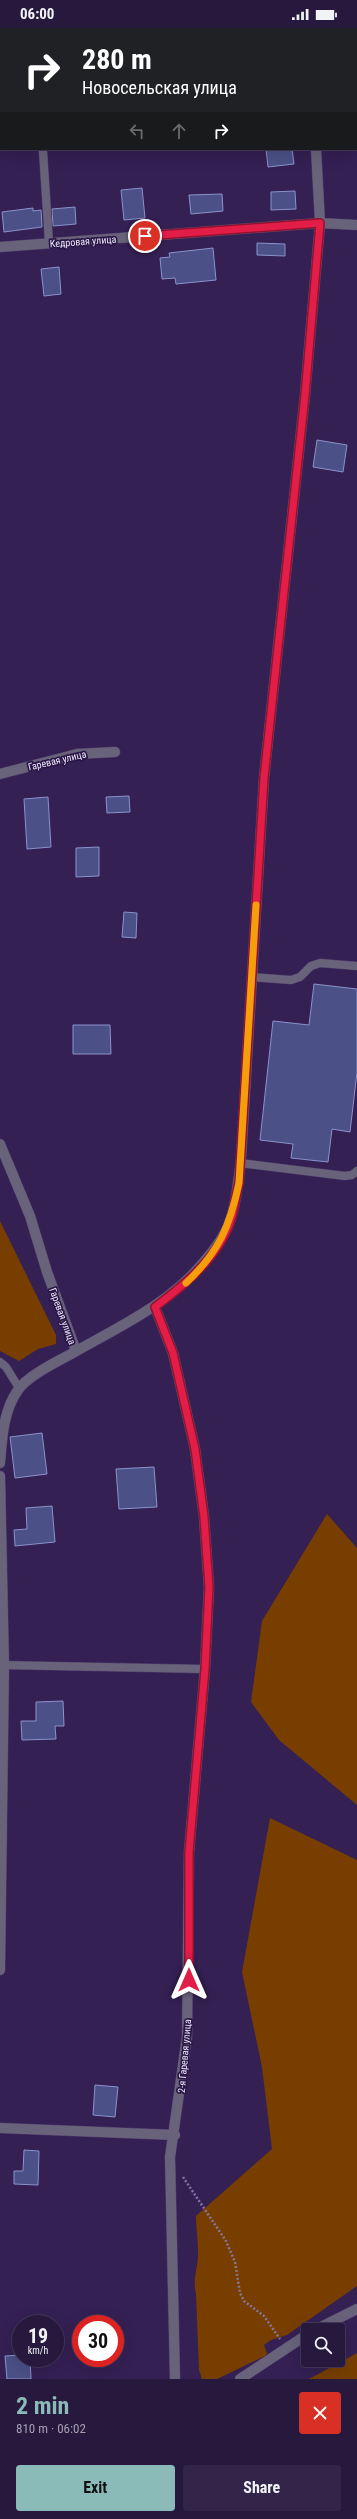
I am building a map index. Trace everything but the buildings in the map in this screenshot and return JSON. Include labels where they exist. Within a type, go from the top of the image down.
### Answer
[{"type":"street","points":[[76,1351],[155,1307],[193,1276],[223,1236],[232,1217],[240,1162],[264,778],[305,395],[320,223],[316,150]]},
{"type":"street","name":"Кедровая улица","points":[[0,247],[320,223],[357,225]]},
{"type":"street","name":"Гаревая улица","points":[[0,774],[78,754],[115,752]]},
{"type":"street","name":"Гаревая улица","points":[[0,1144],[30,1216],[47,1272],[76,1351],[19,1388],[11,1401],[6,1419],[0,1463]]},
{"type":"street","name":"2-я Гаревая улица","points":[[155,1307],[173,1353],[196,1457],[204,1517],[209,1587],[205,1669],[189,1852],[187,2037],[170,2157],[175,2379]]},
{"type":"street","points":[[0,1476],[2,1665],[0,1970]]},
{"type":"street","points":[[0,2128],[174,2135]]},
{"type":"street","points":[[329,2323],[357,2309]]},
{"type":"street","points":[[240,2379],[301,2338]]},
{"type":"lane","points":[[43,151],[49,243]]},
{"type":"lane","points":[[252,976],[291,980],[300,977],[311,966],[320,963],[357,966]]},
{"type":"lane","points":[[240,1162],[345,1176],[352,1175],[357,1171]]},
{"type":"lane","points":[[0,1362],[6,1367],[19,1388]]},
{"type":"lane","points":[[2,1665],[205,1669]]},
{"type":"path","points":[[170,2157],[226,2241],[235,2262],[240,2293],[244,2301],[264,2316],[286,2348]]},
{"type":"shaded area","points":[[0,1221],[56,1335],[56,1344],[38,1349],[19,1361],[0,1351]]},
{"type":"shaded area","points":[[327,1514],[357,1548],[357,1805],[279,1740],[251,1702],[262,1621]]},
{"type":"shaded area","points":[[270,1818],[357,1860],[357,2286],[304,2323],[301,2323],[301,2325],[287,2335],[271,2340],[264,2345],[267,2354],[265,2356],[217,2379],[202,2379],[199,2370],[195,2288],[198,2256],[196,2216],[272,2149],[262,2067],[242,1972]]},
{"type":"shaded area","points":[[357,2353],[357,2379],[309,2379],[331,2367],[345,2367],[345,2360]]},
{"type":"slow traffic","points":[[186,1283],[213,1252],[223,1236],[232,1217],[239,1183],[256,905]]},
{"type":"route","points":[[145,236],[320,223],[305,395],[272,717],[264,778],[239,1183],[232,1217],[213,1252],[193,1276],[177,1291],[155,1307],[173,1353],[195,1449],[204,1517],[209,1587],[205,1669],[189,1852],[189,1980]]}]
